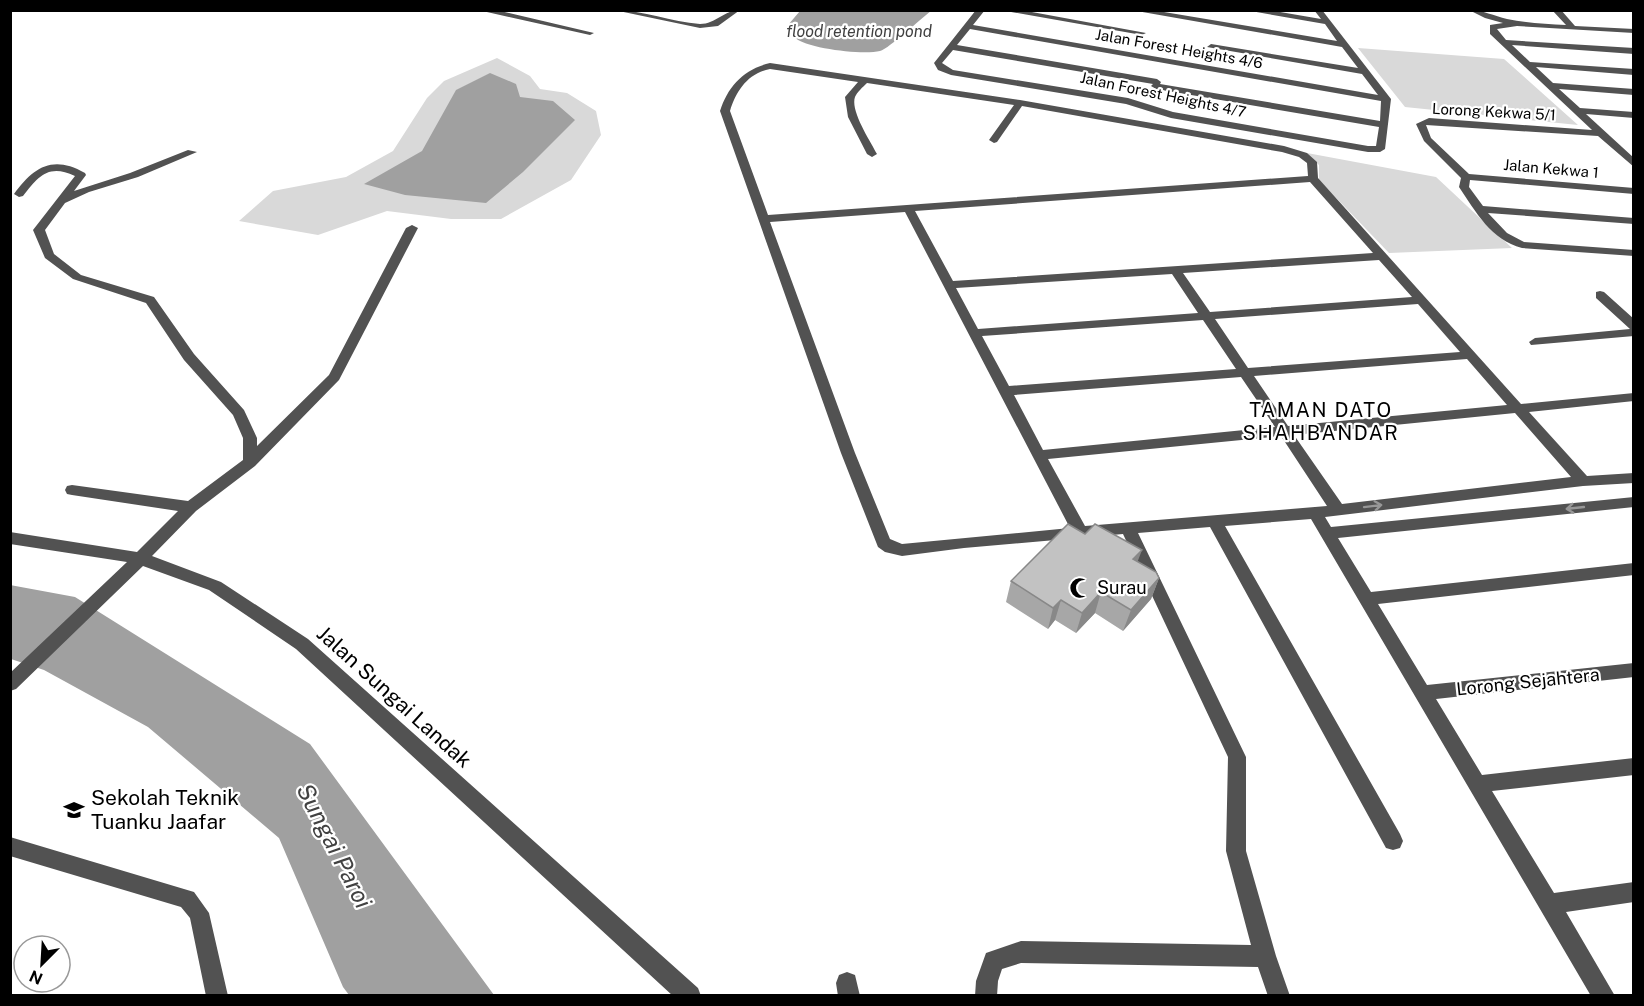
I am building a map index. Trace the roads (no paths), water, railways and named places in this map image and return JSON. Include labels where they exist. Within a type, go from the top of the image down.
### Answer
[{"type":"street","points":[[482,10],[590,33]]},
{"type":"street","points":[[516,17],[528,10]]},
{"type":"street","points":[[618,10],[700,26],[715,24],[736,10]]},
{"type":"street","points":[[981,10],[951,47],[1384,125],[1386,99],[1318,10]]},
{"type":"street","points":[[1004,10],[1142,33]]},
{"type":"street","points":[[1134,10],[1153,14],[1178,14],[1220,25],[1346,45]]},
{"type":"street","points":[[1249,10],[1326,22]]},
{"type":"street","points":[[1473,10],[1496,19],[1518,23],[1634,31]]},
{"type":"street","points":[[1556,10],[1572,27]]},
{"type":"street","points":[[1130,54],[1153,14]]},
{"type":"street","points":[[1518,23],[1493,27],[1493,32],[1634,164]]},
{"type":"street","points":[[1203,67],[1220,25]]},
{"type":"street","name":"Jalan Forest Heights 4/6","points":[[968,26],[1386,99]]},
{"type":"street","points":[[1504,42],[1634,51]]},
{"type":"street","name":"Jalan Forest Heights 4/7","points":[[951,47],[938,63],[940,68],[951,72],[1128,101],[1171,115],[1368,149],[1380,148],[1384,125]]},
{"type":"street","points":[[1211,47],[1366,72]]},
{"type":"street","points":[[1146,107],[1167,60]]},
{"type":"street","points":[[1528,64],[1634,72]]},
{"type":"street","points":[[1583,482],[1313,179],[1312,162],[1303,155],[1284,149],[1020,103],[770,66],[757,67],[749,73],[728,98],[725,111],[848,453],[884,543],[891,548],[902,550],[964,542],[1315,513],[1583,482],[1630,482]]},
{"type":"street","points":[[866,80],[851,95],[849,102],[872,154]]},
{"type":"street","points":[[1552,86],[1634,92]]},
{"type":"street","points":[[994,140],[1020,103]]},
{"type":"street","points":[[1579,111],[1634,115]]},
{"type":"street","name":"Lorong Kekwa 5/1","points":[[1466,177],[1427,139],[1421,124],[1429,121],[1600,133]]},
{"type":"street","points":[[61,201],[192,152]]},
{"type":"street","points":[[19,194],[36,173],[51,169],[74,169],[81,175],[39,230],[49,256],[77,278],[150,300],[189,357],[239,413],[250,438],[250,462]]},
{"type":"street","points":[[1466,177],[1464,187],[1496,230],[1506,239],[1522,244],[1634,253]]},
{"type":"street","name":"Jalan Kekwa 1","points":[[1466,177],[1634,191]]},
{"type":"street","points":[[764,219],[1313,179]]},
{"type":"street","points":[[908,208],[1080,532]]},
{"type":"street","points":[[1481,209],[1634,221]]},
{"type":"street","points":[[10,684],[89,610],[191,507],[250,462],[334,376],[412,228]]},
{"type":"street","points":[[949,285],[1382,256]]},
{"type":"street","points":[[1175,270],[1338,510]]},
{"type":"street","points":[[1600,296],[1634,326]]},
{"type":"street","points":[[975,333],[1421,300]]},
{"type":"street","points":[[1535,342],[1634,332]]},
{"type":"street","points":[[1006,391],[1470,355]]},
{"type":"street","points":[[1040,455],[1634,397]]},
{"type":"street","points":[[72,490],[191,507]]},
{"type":"street","points":[[1327,533],[1634,502]]},
{"type":"street","points":[[1315,513],[1604,996]]},
{"type":"street","points":[[1214,521],[1393,841]]},
{"type":"street","points":[[1128,528],[1237,757],[1236,850],[1264,956],[1279,996]]},
{"type":"street","name":"Jalan Sungai Landak","points":[[10,537],[139,558],[215,586],[302,644],[690,996]]},
{"type":"street","points":[[1366,599],[1634,569]]},
{"type":"street","name":"Lorong Sejahtera","points":[[1423,693],[1634,670]]},
{"type":"street","points":[[1478,784],[1634,766]]},
{"type":"street","points":[[10,846],[187,899],[199,913],[217,996]]},
{"type":"street","points":[[1550,904],[1634,892]]},
{"type":"street","points":[[986,996],[987,981],[994,961],[1021,952],[1264,956]]},
{"type":"water","name":"flood retention pond","points":[[800,11],[931,11],[885,49],[861,52],[822,48],[794,37],[788,25]]},
{"type":"water","points":[[490,73],[516,84],[520,97],[553,101],[575,120],[523,172],[486,203],[405,195],[364,184],[422,151],[456,90]]},
{"type":"water","name":"Sungai Paroi","points":[[10,585],[75,597],[310,744],[494,995],[349,995],[343,987],[279,838],[148,727],[44,670],[11,659]]},
{"type":"place","name":"Surau","points":[[1080,588]]},
{"type":"place","name":"Sekolah Teknik Tuanku Jaafar","points":[[74,810]]},
{"type":"district","name":"TAMAN DATO SHAHBANDAR","points":[[1321,422]]}]
